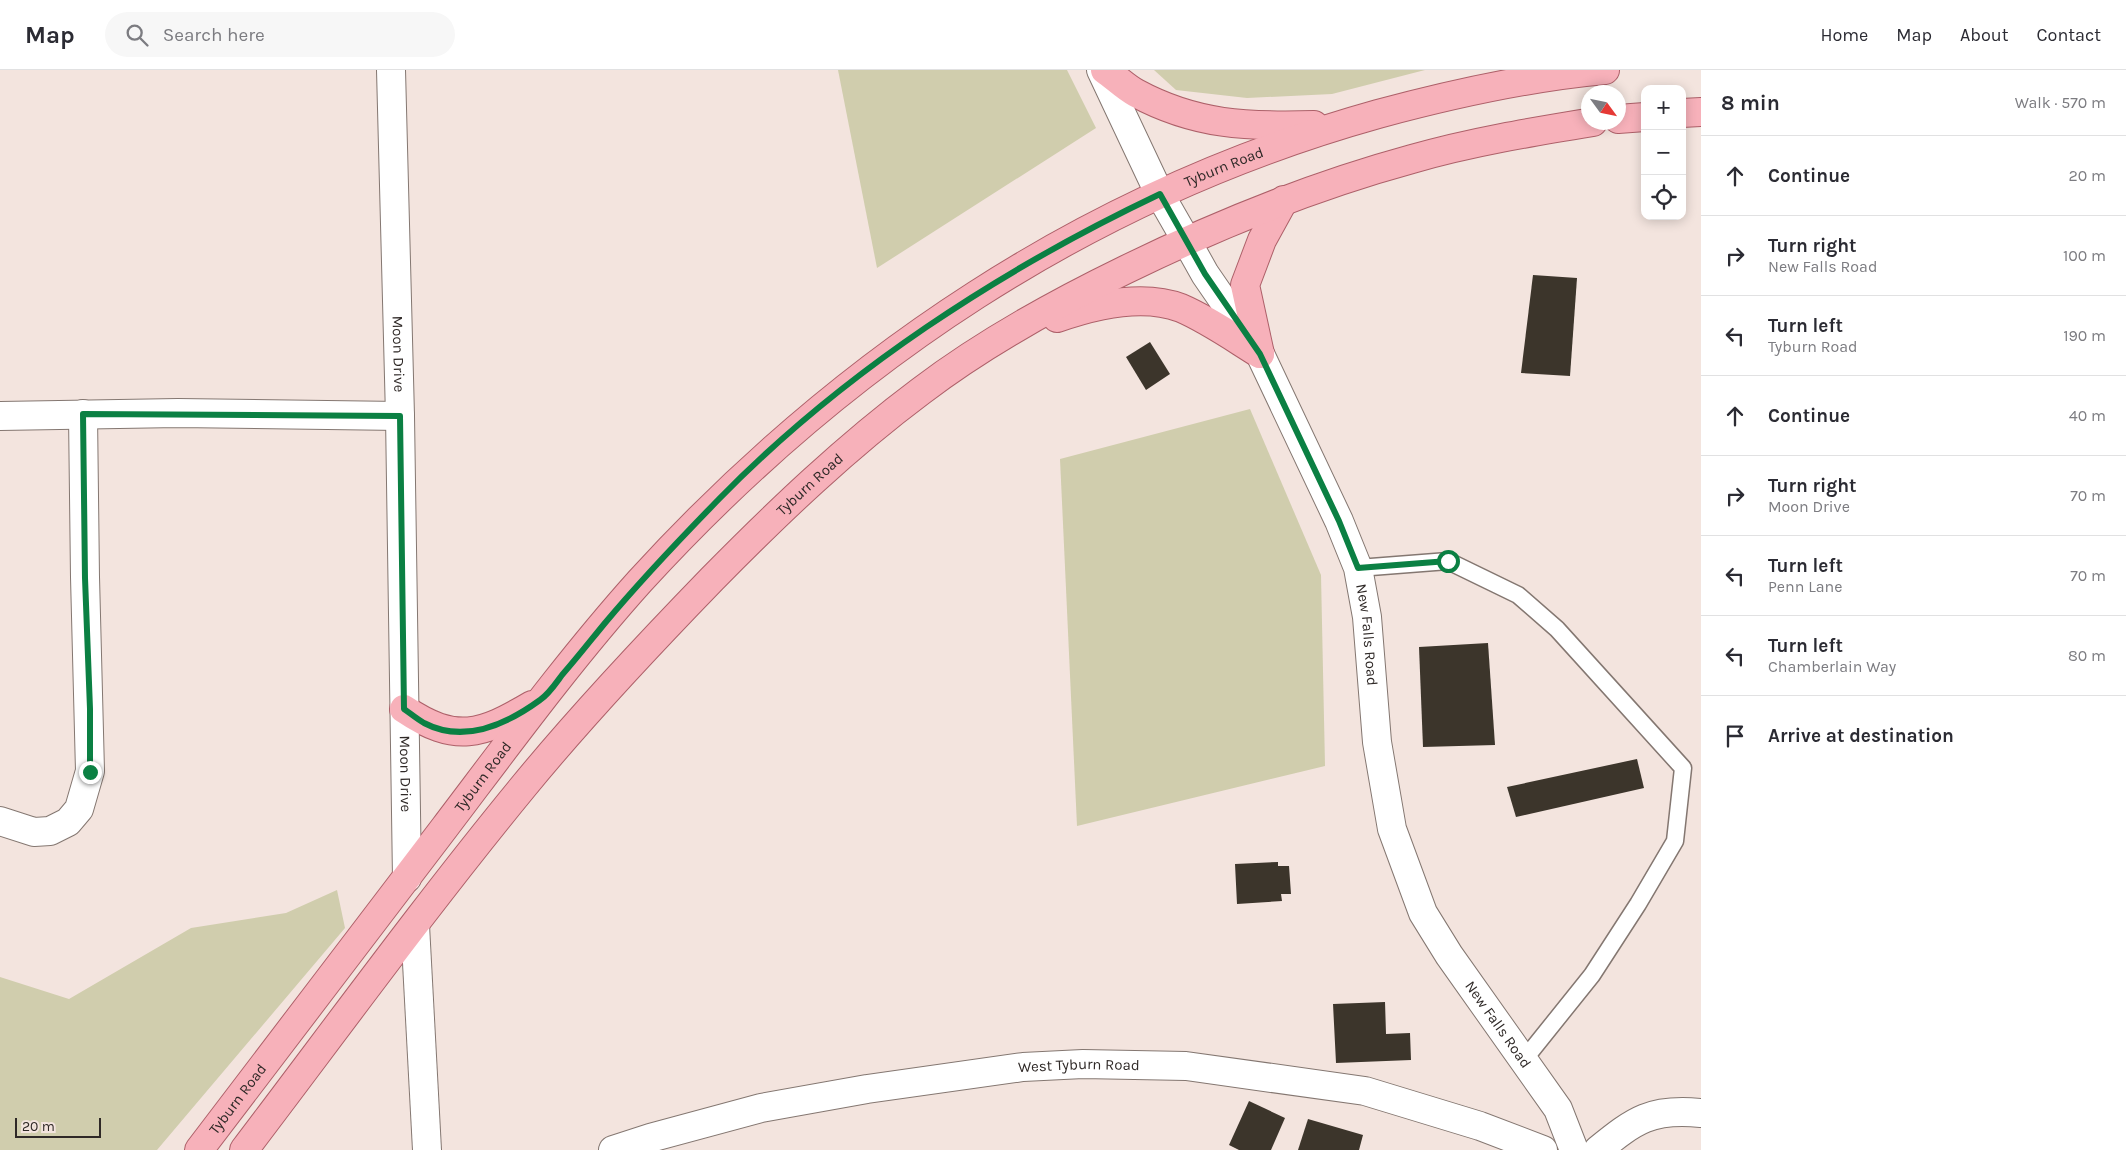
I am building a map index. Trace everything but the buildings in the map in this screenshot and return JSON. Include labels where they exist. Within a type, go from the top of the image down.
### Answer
[{"type":"main road","points":[[1105,70],[1135,92],[1173,110],[1206,120],[1263,127],[1343,124]]},
{"type":"main road","name":"Tyburn Road","points":[[199,1150],[542,699],[639,583],[722,497],[784,438],[864,372],[927,327],[1036,257],[1102,221],[1160,194],[1258,153],[1343,124],[1424,102],[1497,86],[1604,70]]},
{"type":"main road","points":[[1686,113],[1701,112]]},
{"type":"main road","points":[[1626,118],[1641,116]]},
{"type":"main road","name":"Tyburn Road","points":[[244,1150],[415,925],[524,786],[651,641],[760,530],[846,450],[922,390],[1000,339],[1078,293],[1186,240],[1284,200],[1416,158],[1516,134],[1581,124]]},
{"type":"main road","points":[[1260,354],[1244,285],[1262,240],[1284,200]]},
{"type":"main road","points":[[1000,339],[1084,308],[1117,303],[1154,302],[1179,307],[1208,321],[1260,354]]},
{"type":"main road","points":[[404,709],[424,722],[440,729],[461,732],[485,730],[505,721],[542,699]]},
{"type":"street","name":"Moon Drive","points":[[391,70],[400,416],[407,878]]},
{"type":"street","name":"New Falls Road","points":[[1102,70],[1160,194],[1205,274],[1260,354],[1339,521],[1358,568],[1367,617],[1377,742],[1392,829],[1423,913],[1448,955],[1558,1108],[1574,1150]]},
{"type":"street","points":[[0,821],[34,832],[50,831],[68,822],[78,809],[90,772],[83,414]]},
{"type":"street","points":[[0,416],[83,414],[400,416]]},
{"type":"street","points":[[415,925],[427,1150]]},
{"type":"street","name":"West Tyburn Road","points":[[612,1150],[761,1108],[867,1089],[1023,1067],[1083,1064],[1186,1066],[1365,1091],[1480,1126],[1543,1150]]},
{"type":"street","points":[[1598,1150],[1630,1124],[1655,1114],[1678,1110],[1701,1113]]},
{"type":"lane","points":[[1358,568],[1448,561],[1518,594],[1557,629],[1683,768],[1675,841],[1592,976],[1523,1061]]},
{"type":"shaded area","points":[[838,70],[1067,70],[1096,128],[877,268]]},
{"type":"shaded area","points":[[1154,70],[1425,70],[1332,94],[1247,98],[1176,90]]},
{"type":"shaded area","points":[[1250,409],[1321,575],[1325,766],[1077,826],[1060,459]]},
{"type":"shaded area","points":[[337,890],[345,928],[157,1150],[0,1150],[0,977],[69,999],[191,928],[286,913]]},
{"type":"route","points":[[90,772],[83,414],[400,416],[404,709],[424,722],[440,729],[461,732],[485,730],[505,721],[542,699],[639,583],[722,497],[784,438],[864,372],[927,327],[1036,257],[1102,221],[1160,194],[1205,274],[1260,354],[1339,521],[1358,568],[1448,561]]}]
